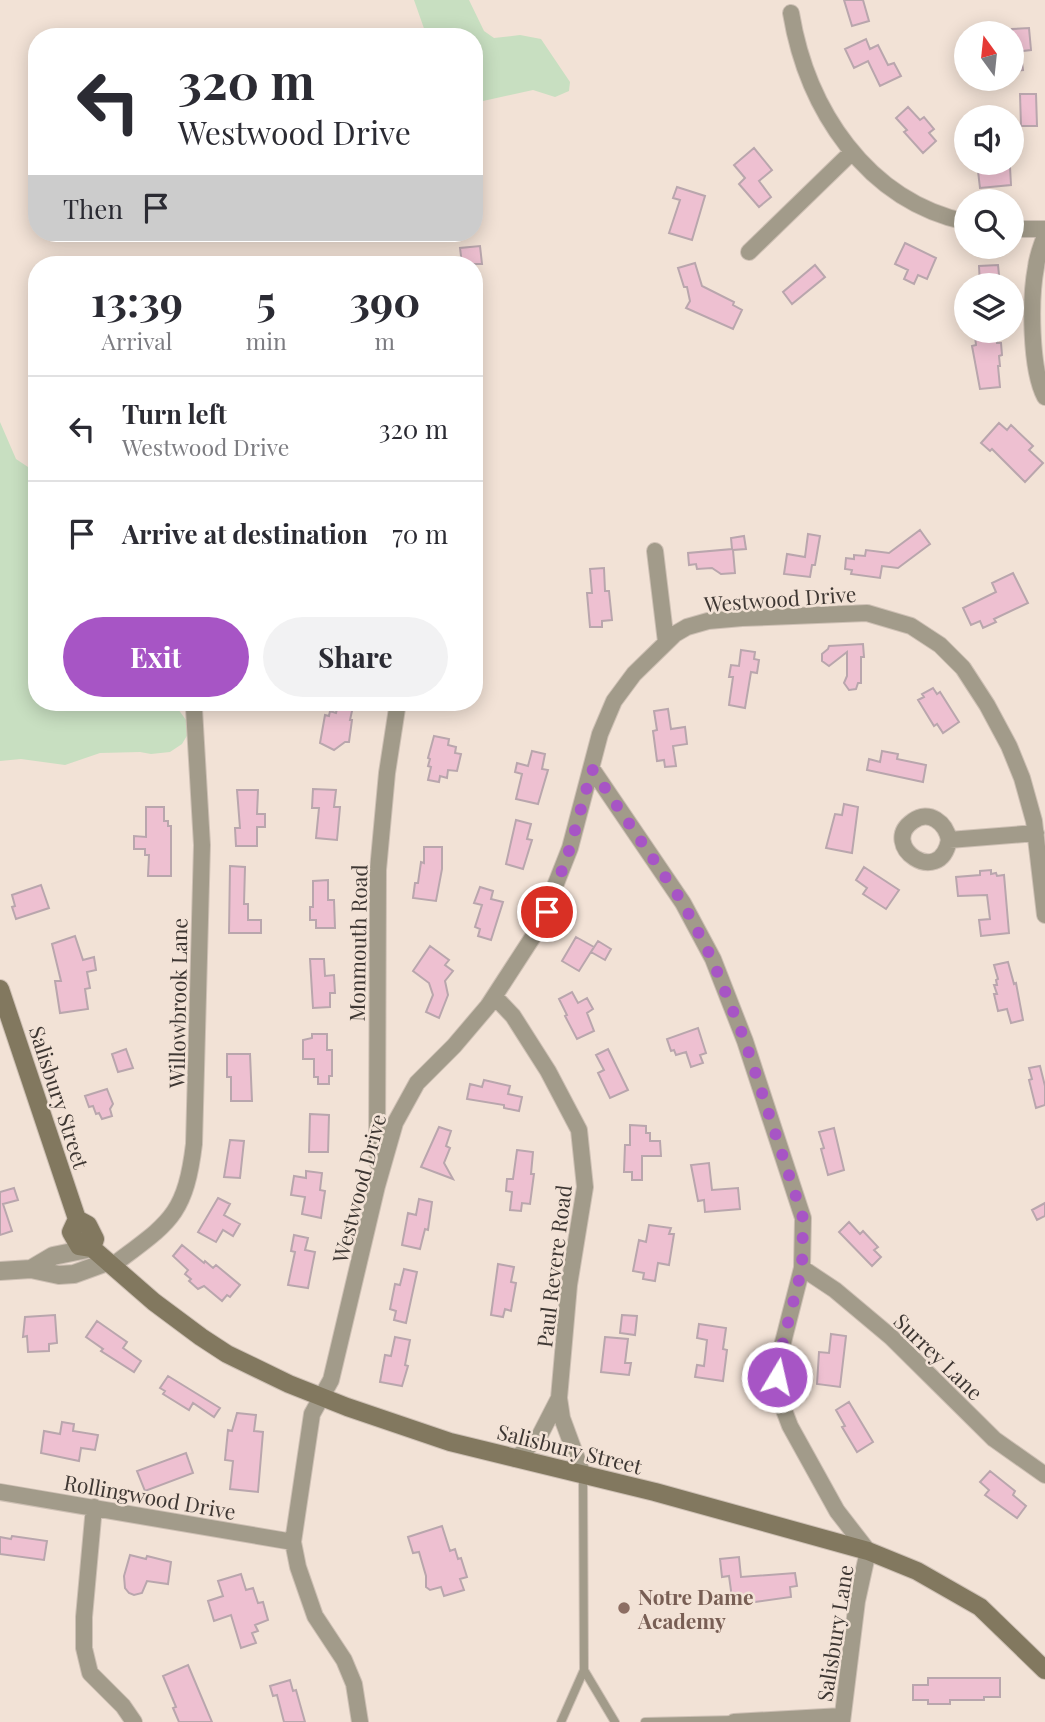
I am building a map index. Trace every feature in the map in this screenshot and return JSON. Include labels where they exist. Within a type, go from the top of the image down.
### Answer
[{"type":"main road","name":"Salisbury Street","points":[[0,989],[76,1219],[71,1232],[79,1246],[92,1248],[175,1318],[227,1354],[321,1397],[438,1438],[655,1492],[868,1551],[917,1571],[980,1607],[1045,1670]]},
{"type":"street","points":[[790,13],[800,55],[816,98],[852,152],[876,177],[909,201],[954,219]]},
{"type":"street","points":[[749,252],[852,152]]},
{"type":"street","points":[[1024,229],[1045,229]]},
{"type":"street","points":[[1045,235],[1036,263],[1033,312],[1037,370],[1045,397]]},
{"type":"street","points":[[655,551],[666,642]]},
{"type":"street","name":"Westwood Drive","points":[[293,1542],[312,1414],[331,1380],[389,1138],[409,1095],[495,997],[524,953],[547,912],[570,848],[600,734],[614,701],[634,674],[675,634],[697,624],[741,618],[867,613],[911,626],[940,645],[953,657],[987,705],[1016,762],[1027,792],[1036,833],[1045,915]]},
{"type":"street","name":"Willowbrook Lane","points":[[110,1264],[156,1232],[176,1211],[187,1185],[192,1158],[202,845],[194,711]]},
{"type":"street","name":"Monmouth Road","points":[[377,1186],[378,870],[387,773],[397,711]]},
{"type":"street","points":[[592,769],[683,903],[722,980],[745,1041],[803,1218],[802,1268],[780,1354],[777,1377],[779,1397],[790,1426],[836,1511],[868,1551]]},
{"type":"street","points":[[949,840],[1036,833]]},
{"type":"street","name":"Paul Revere Road","points":[[495,997],[513,1016],[548,1071],[579,1130],[585,1186],[569,1285],[559,1398],[562,1418],[583,1475]]},
{"type":"street","points":[[32,1269],[53,1256],[92,1248]]},
{"type":"street","points":[[0,1271],[32,1269],[59,1275],[74,1274],[110,1264]]},
{"type":"street","name":"Surrey Lane","points":[[802,1268],[835,1290],[891,1337],[993,1439],[1045,1475]]},
{"type":"street","name":"Paul Revere Road","points":[[516,1459],[540,1435],[559,1398]]},
{"type":"street","name":"Rollingwood Drive","points":[[0,1492],[293,1542]]},
{"type":"street","points":[[94,1507],[84,1617],[84,1648],[90,1673],[123,1706],[134,1722]]},
{"type":"street","points":[[293,1542],[298,1567],[315,1616],[344,1661],[354,1684],[360,1722]]},
{"type":"street","name":"Salisbury Lane","points":[[842,1719],[858,1601],[868,1551]]},
{"type":"street","points":[[734,1721],[842,1719]]},
{"type":"lane","points":[[561,1722],[584,1670],[583,1475]]},
{"type":"lane","points":[[584,1670],[615,1722]]},
{"type":"lane","points":[[645,1722],[734,1721]]},
{"type":"green space","points":[[414,0],[469,0],[483,28],[424,28]]},
{"type":"green space","points":[[483,29],[494,38],[520,35],[541,39],[570,82],[569,91],[555,97],[533,90],[483,101]]},
{"type":"green space","points":[[0,422],[16,459],[28,467],[28,711],[180,711],[186,720],[188,734],[182,744],[170,752],[100,753],[65,765],[21,759],[0,761]]},
{"type":"building","points":[[844,0],[863,0],[869,21],[852,26]]},
{"type":"building","points":[[1024,28],[1029,28],[1031,50],[1024,51]]},
{"type":"building","points":[[866,39],[870,49],[878,45],[888,65],[894,63],[901,76],[880,86],[868,61],[854,68],[845,49]]},
{"type":"building","points":[[1020,94],[1036,94],[1037,126],[1024,126],[1024,105],[1020,105]]},
{"type":"building","points":[[908,107],[920,120],[924,117],[934,129],[929,133],[936,141],[923,153],[904,132],[907,130],[896,118]]},
{"type":"building","points":[[754,148],[772,170],[759,181],[771,197],[759,207],[739,184],[745,178],[734,165]]},
{"type":"building","points":[[978,175],[1010,175],[1011,185],[980,188]]},
{"type":"building","points":[[677,187],[705,196],[692,240],[669,233],[680,200],[673,198]]},
{"type":"building","points":[[905,243],[936,258],[927,279],[918,275],[914,284],[904,279],[908,270],[895,264]]},
{"type":"building","points":[[480,246],[481,256],[461,256],[460,248]]},
{"type":"building","points":[[695,263],[702,286],[734,302],[733,305],[742,310],[733,329],[686,308],[690,301],[678,268]]},
{"type":"building","points":[[815,265],[825,277],[792,304],[783,292]]},
{"type":"building","points":[[998,265],[999,273],[979,273],[979,266]]},
{"type":"building","points":[[1001,343],[1002,355],[999,356],[998,366],[1000,387],[980,389],[972,346]]},
{"type":"building","points":[[999,423],[1007,430],[1011,425],[1033,446],[1029,450],[1043,463],[1025,482],[992,449],[990,451],[981,443]]},
{"type":"building","points":[[920,530],[930,544],[898,568],[882,566],[880,578],[851,574],[852,570],[845,569],[846,558],[854,559],[854,555],[865,556],[866,550],[889,553]]},
{"type":"building","points":[[808,534],[820,536],[810,577],[784,574],[787,554],[805,557]]},
{"type":"building","points":[[744,536],[746,549],[733,550],[735,573],[721,574],[712,568],[697,569],[696,564],[689,565],[688,553],[732,549],[731,538]]},
{"type":"building","points":[[604,568],[605,591],[609,591],[612,620],[602,621],[602,627],[590,627],[587,593],[592,593],[590,569]]},
{"type":"building","points":[[1013,573],[1028,603],[994,619],[996,622],[983,628],[980,621],[971,625],[963,608],[996,592],[992,583]]},
{"type":"building","points":[[863,644],[861,683],[858,683],[856,689],[849,690],[844,683],[847,676],[847,652],[829,666],[822,661],[822,654],[829,646]]},
{"type":"building","points":[[741,650],[755,652],[754,659],[759,660],[757,673],[751,672],[745,708],[729,705],[733,677],[729,677],[731,665],[739,666]]},
{"type":"building","points":[[933,688],[937,694],[940,692],[959,722],[943,733],[937,724],[934,726],[918,700],[924,697],[922,694]]},
{"type":"building","points":[[668,709],[671,729],[685,727],[687,744],[673,746],[676,766],[665,767],[664,760],[657,761],[653,731],[657,730],[654,711]]},
{"type":"building","points":[[330,711],[352,711],[352,720],[349,742],[334,750],[320,743],[325,715],[329,716]]},
{"type":"building","points":[[434,736],[449,739],[448,745],[456,747],[455,753],[461,754],[457,771],[448,770],[447,778],[440,776],[439,782],[428,780],[431,767],[428,766],[428,758]]},
{"type":"building","points":[[532,751],[545,754],[542,769],[548,770],[538,804],[516,799],[522,774],[515,772],[517,763],[528,766]]},
{"type":"building","points":[[882,751],[898,754],[897,759],[926,765],[923,782],[867,770],[869,759],[880,762]]},
{"type":"building","points":[[313,789],[336,790],[334,807],[340,807],[337,840],[316,838],[319,808],[312,808]]},
{"type":"building","points":[[237,790],[258,790],[257,814],[265,814],[265,827],[257,827],[257,846],[236,846],[235,828],[240,828]]},
{"type":"building","points":[[844,804],[858,807],[852,853],[826,848],[835,814],[842,815]]},
{"type":"building","points":[[146,807],[164,807],[164,821],[168,821],[168,826],[171,826],[171,876],[148,876],[149,855],[145,855],[145,849],[134,849],[134,836],[146,837]]},
{"type":"building","points":[[516,820],[531,824],[527,839],[532,840],[523,869],[506,864]]},
{"type":"building","points":[[424,847],[442,847],[442,869],[436,901],[413,898],[421,862],[424,863]]},
{"type":"building","points":[[230,866],[245,867],[244,904],[248,904],[248,920],[261,920],[261,933],[229,933]]},
{"type":"building","points":[[864,867],[899,890],[886,909],[863,894],[867,888],[856,880]]},
{"type":"building","points":[[991,870],[991,874],[1004,875],[1009,933],[981,936],[979,920],[990,919],[987,895],[958,896],[956,877],[980,875],[980,871]]},
{"type":"building","points":[[328,880],[328,900],[334,900],[335,928],[316,928],[316,920],[310,920],[313,881]]},
{"type":"building","points":[[41,885],[49,908],[16,919],[12,895]]},
{"type":"building","points":[[480,887],[493,891],[491,899],[503,902],[491,940],[478,936],[480,929],[475,927],[482,905],[474,903]]},
{"type":"building","points":[[75,936],[83,960],[94,957],[96,970],[87,972],[90,988],[85,989],[88,1009],[60,1013],[55,981],[61,981],[52,944]]},
{"type":"building","points":[[576,937],[594,947],[579,971],[562,961]]},
{"type":"building","points":[[598,941],[611,949],[605,960],[591,952]]},
{"type":"building","points":[[430,946],[449,960],[445,965],[453,971],[445,981],[448,995],[439,1018],[426,1012],[433,995],[429,983],[413,971]]},
{"type":"building","points":[[310,959],[324,959],[325,976],[334,975],[335,993],[330,993],[330,1007],[313,1008]]},
{"type":"building","points":[[1008,962],[1014,984],[1016,983],[1023,1020],[1011,1023],[1007,1009],[998,1011],[994,994],[997,994],[994,985],[997,985],[998,979],[994,965]]},
{"type":"building","points":[[572,992],[578,1003],[587,998],[593,1009],[587,1013],[594,1031],[577,1039],[559,999]]},
{"type":"building","points":[[698,1028],[706,1053],[700,1055],[703,1063],[691,1067],[686,1052],[676,1055],[674,1050],[671,1051],[667,1039]]},
{"type":"building","points":[[312,1034],[327,1034],[327,1050],[332,1050],[332,1076],[329,1076],[329,1084],[318,1084],[318,1077],[314,1077],[314,1059],[303,1059],[303,1040],[312,1038]]},
{"type":"building","points":[[126,1049],[133,1068],[118,1072],[112,1054]]},
{"type":"building","points":[[608,1049],[628,1090],[610,1098],[598,1073],[604,1070],[596,1055]]},
{"type":"building","points":[[227,1054],[250,1054],[252,1101],[231,1101]]},
{"type":"building","points":[[1040,1066],[1045,1086],[1045,1105],[1036,1108],[1029,1068]]},
{"type":"building","points":[[484,1080],[510,1086],[508,1094],[522,1097],[519,1111],[504,1108],[504,1105],[467,1099],[470,1084],[482,1087]]},
{"type":"building","points":[[107,1089],[113,1104],[110,1109],[112,1116],[102,1119],[93,1106],[89,1107],[85,1096]]},
{"type":"building","points":[[310,1114],[329,1115],[328,1152],[309,1152]]},
{"type":"building","points":[[630,1125],[646,1126],[650,1141],[660,1141],[661,1156],[642,1156],[642,1180],[632,1180],[632,1172],[624,1172],[625,1145],[630,1145]]},
{"type":"building","points":[[439,1127],[451,1131],[446,1146],[450,1148],[444,1163],[453,1179],[421,1167]]},
{"type":"building","points":[[834,1128],[844,1170],[828,1175],[819,1132]]},
{"type":"building","points":[[230,1140],[244,1141],[240,1178],[224,1177]]},
{"type":"building","points":[[517,1150],[533,1152],[531,1174],[534,1174],[530,1204],[522,1203],[521,1211],[510,1210],[512,1192],[506,1191],[507,1179],[513,1179]]},
{"type":"building","points":[[709,1163],[712,1190],[738,1188],[740,1209],[705,1212],[704,1200],[698,1201],[691,1165]]},
{"type":"building","points":[[306,1171],[322,1173],[320,1190],[325,1191],[321,1218],[302,1214],[305,1197],[291,1195],[294,1176],[306,1178]]},
{"type":"building","points":[[14,1188],[18,1200],[3,1204],[12,1231],[0,1235],[0,1192]]},
{"type":"building","points":[[218,1198],[230,1204],[224,1215],[240,1224],[233,1236],[223,1230],[216,1242],[198,1232]]},
{"type":"building","points":[[419,1199],[432,1202],[428,1230],[425,1229],[420,1249],[402,1245],[408,1213],[416,1215]]},
{"type":"building","points":[[1045,1203],[1045,1216],[1037,1220],[1032,1210]]},
{"type":"building","points":[[849,1222],[860,1234],[863,1231],[878,1247],[874,1250],[881,1257],[872,1266],[839,1232]]},
{"type":"building","points":[[649,1225],[671,1228],[669,1234],[674,1234],[669,1265],[658,1263],[655,1281],[643,1279],[644,1273],[633,1271],[639,1240],[646,1242]]},
{"type":"building","points":[[294,1235],[308,1238],[305,1250],[315,1252],[308,1288],[288,1285],[295,1252],[291,1251]]},
{"type":"building","points":[[182,1245],[204,1263],[205,1261],[213,1268],[216,1265],[240,1285],[230,1297],[227,1295],[222,1301],[204,1286],[198,1289],[189,1281],[191,1279],[185,1274],[188,1270],[173,1256]]},
{"type":"building","points":[[498,1264],[514,1267],[511,1282],[516,1283],[511,1311],[505,1309],[503,1317],[491,1315]]},
{"type":"building","points":[[404,1269],[417,1272],[406,1323],[394,1320],[396,1311],[390,1309],[395,1284],[400,1285]]},
{"type":"building","points":[[55,1315],[57,1343],[49,1344],[49,1351],[28,1352],[27,1336],[23,1337],[25,1317]]},
{"type":"building","points":[[622,1315],[637,1316],[635,1335],[620,1333]]},
{"type":"building","points":[[97,1321],[127,1342],[123,1348],[141,1361],[134,1372],[101,1351],[103,1349],[86,1337]]},
{"type":"building","points":[[699,1324],[726,1328],[723,1349],[727,1350],[723,1381],[695,1377],[697,1365],[704,1366],[707,1340],[697,1338]]},
{"type":"building","points":[[831,1334],[846,1336],[840,1387],[817,1384],[819,1352],[829,1353]]},
{"type":"building","points":[[395,1337],[410,1340],[405,1365],[408,1366],[402,1386],[380,1382],[385,1355],[391,1356]]},
{"type":"building","points":[[605,1337],[628,1339],[625,1363],[631,1363],[629,1375],[601,1372]]},
{"type":"building","points":[[168,1376],[220,1408],[214,1417],[193,1403],[189,1410],[163,1394],[165,1391],[160,1388]]},
{"type":"building","points":[[849,1402],[873,1442],[857,1452],[842,1427],[845,1426],[836,1410]]},
{"type":"building","points":[[237,1413],[256,1415],[254,1431],[263,1432],[258,1492],[230,1489],[233,1461],[225,1460],[228,1430],[232,1431]]},
{"type":"building","points":[[62,1422],[74,1424],[73,1431],[98,1435],[95,1450],[81,1448],[79,1461],[41,1453],[44,1431],[60,1434]]},
{"type":"building","points":[[186,1453],[193,1473],[145,1491],[137,1471]]},
{"type":"building","points":[[990,1471],[1015,1491],[1013,1495],[1026,1506],[1017,1518],[985,1495],[989,1490],[980,1482]]},
{"type":"building","points":[[442,1526],[450,1551],[455,1549],[458,1559],[461,1558],[467,1577],[460,1579],[464,1590],[444,1596],[441,1587],[430,1590],[426,1587],[426,1576],[419,1552],[413,1553],[408,1537]]},
{"type":"building","points":[[12,1536],[47,1541],[44,1560],[0,1554],[0,1537],[11,1539]]},
{"type":"building","points":[[130,1555],[171,1562],[168,1584],[147,1581],[142,1593],[129,1593],[125,1588],[124,1576]]},
{"type":"building","points":[[739,1557],[741,1577],[795,1573],[797,1586],[790,1587],[791,1597],[733,1605],[729,1576],[722,1577],[720,1559]]},
{"type":"building","points":[[241,1574],[246,1590],[253,1588],[258,1603],[263,1602],[268,1620],[255,1625],[258,1631],[252,1633],[256,1643],[241,1648],[231,1615],[214,1621],[208,1601],[223,1596],[218,1581]]},
{"type":"building","points":[[188,1665],[212,1722],[179,1722],[173,1708],[176,1707],[163,1676]]},
{"type":"building","points":[[928,1678],[1000,1678],[1000,1697],[950,1700],[950,1704],[928,1704],[928,1700],[913,1700],[913,1685],[928,1685]]},
{"type":"building","points":[[290,1680],[293,1691],[296,1690],[305,1722],[284,1722],[277,1695],[273,1696],[270,1686]]},
{"type":"place","name":"Notre Dame Academy","points":[[624,1608]]},
{"type":"route","points":[[547,912],[570,848],[592,769],[683,903],[712,959],[745,1041],[803,1218],[802,1268],[784,1336],[777,1377]]}]
